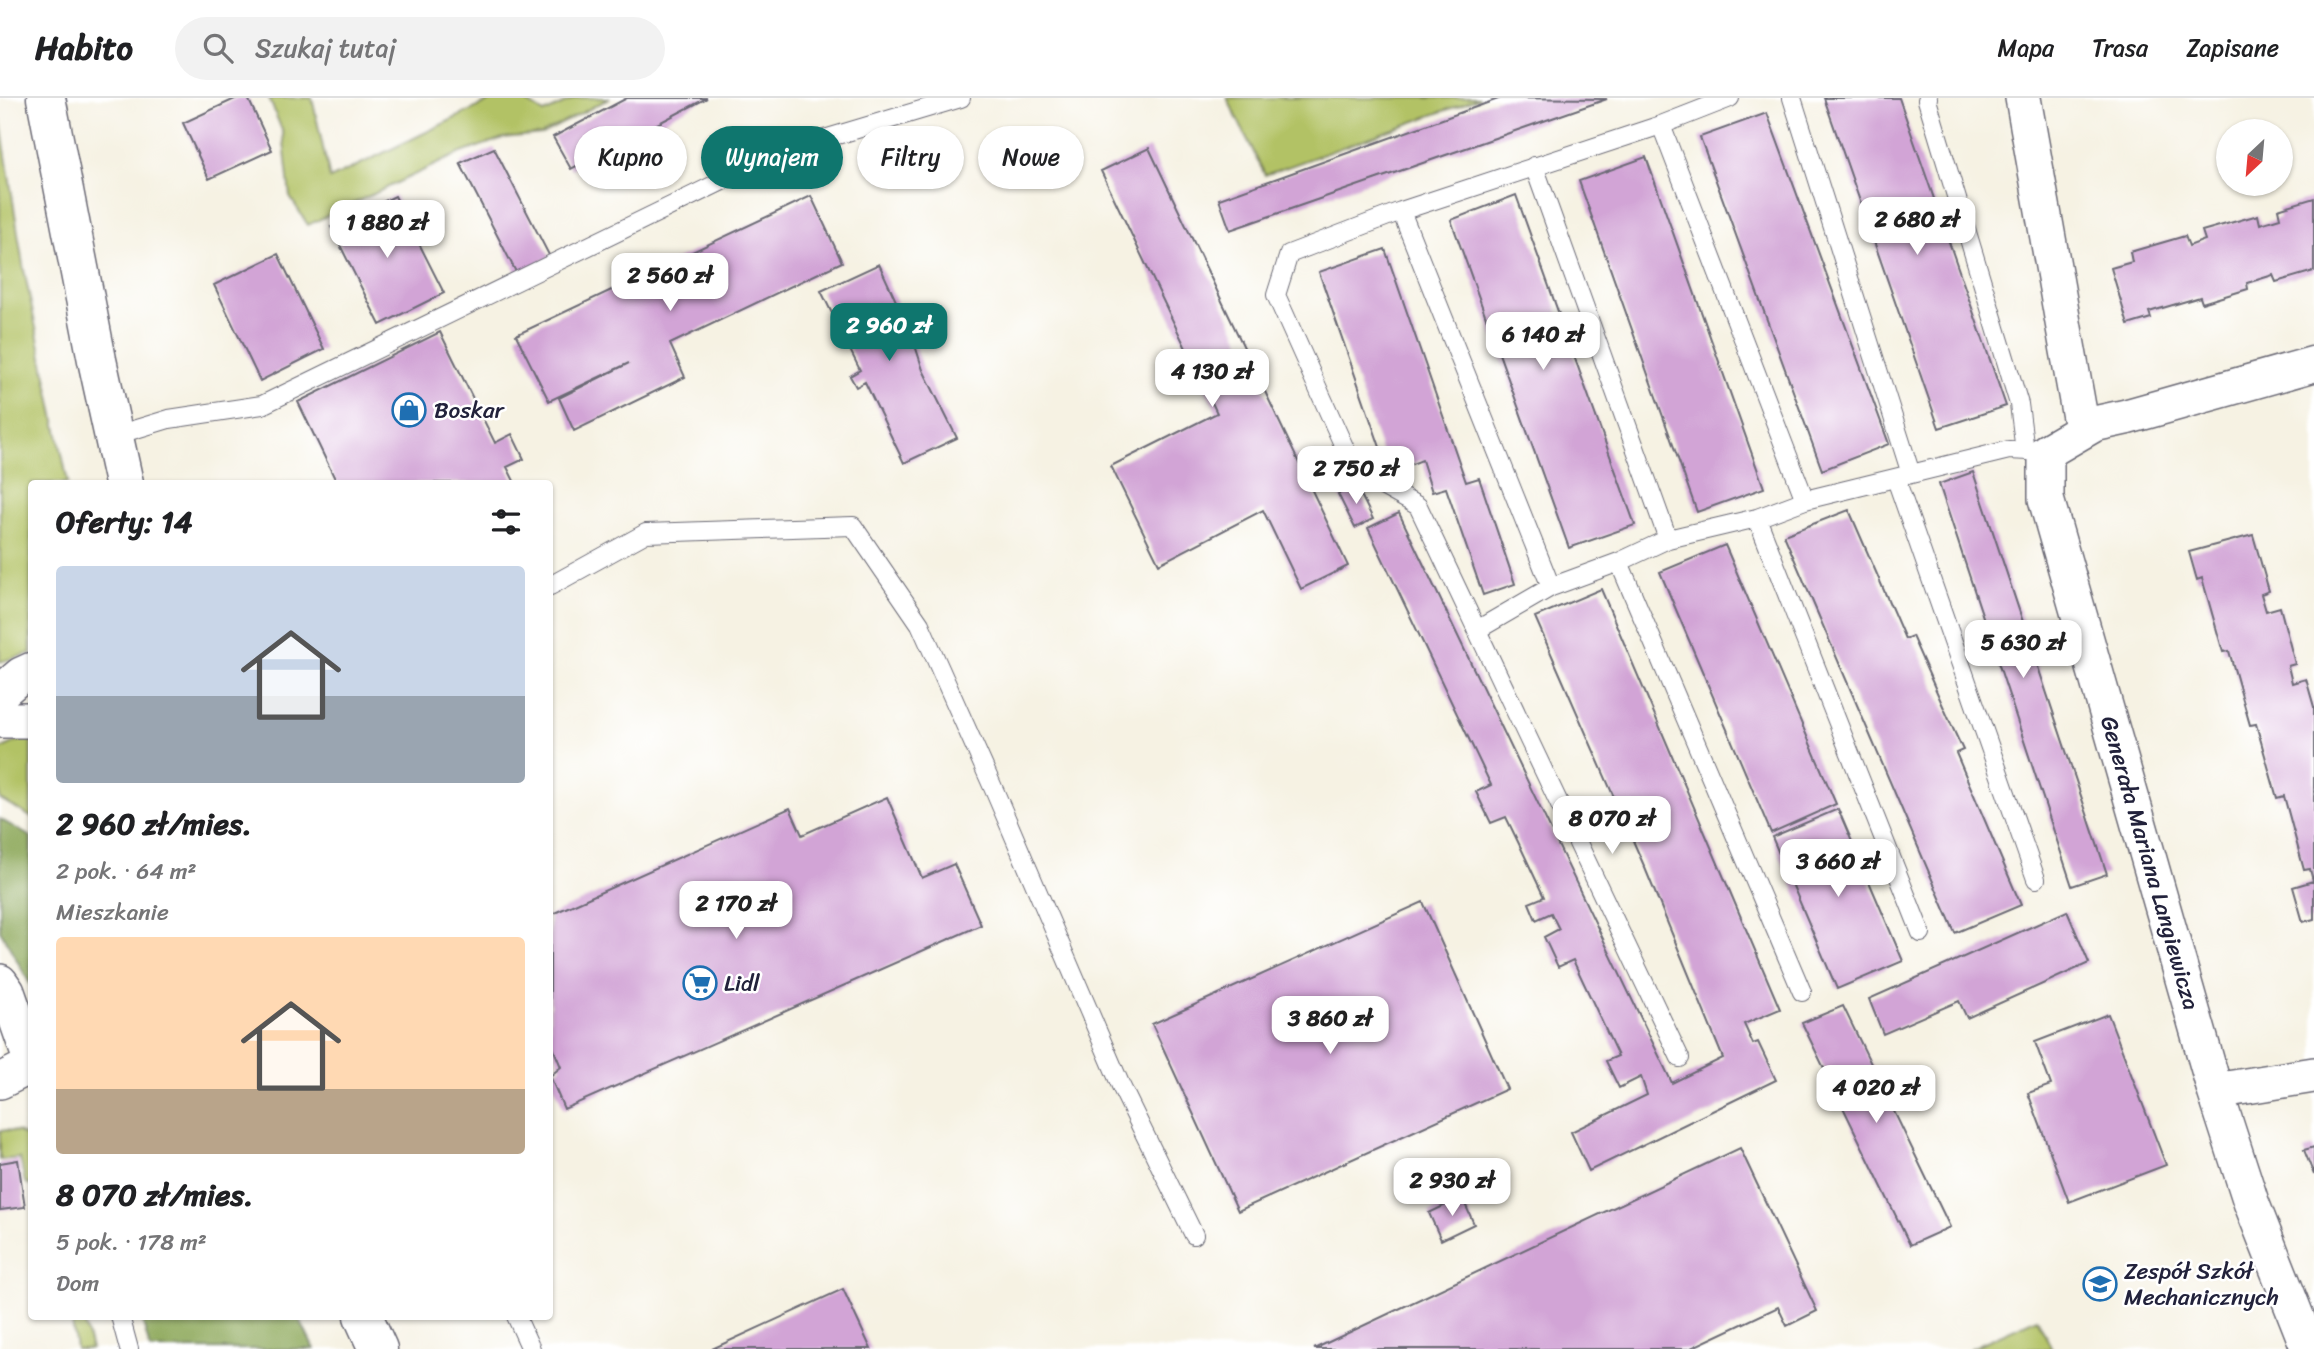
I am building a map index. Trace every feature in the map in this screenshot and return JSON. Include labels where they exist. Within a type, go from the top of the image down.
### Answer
[{"type":"street","points":[[46,98],[123,480]]},
{"type":"street","points":[[2023,98],[2082,429]]},
{"type":"street","points":[[2035,452],[2094,424],[2314,364]]},
{"type":"street","name":"Generała Mariana Langiewicza","points":[[2035,452],[2046,499],[2216,1091],[2251,1202],[2309,1349]]},
{"type":"street","points":[[0,693],[28,672]]},
{"type":"street","points":[[0,720],[28,720]]},
{"type":"street","points":[[0,982],[7,992],[28,1052]]},
{"type":"street","points":[[0,1081],[28,1066]]},
{"type":"street","points":[[2216,1091],[2314,1075]]},
{"type":"street","points":[[365,1320],[378,1349]]},
{"type":"lane","points":[[113,436],[169,419],[262,405],[784,151],[961,98]]},
{"type":"lane","points":[[1681,1058],[1418,506],[1355,471],[1276,295],[1289,254],[1401,211],[1661,125],[1730,98]]},
{"type":"lane","points":[[1792,98],[1904,477],[2036,879]]},
{"type":"lane","points":[[1477,630],[1551,587],[1619,562],[1668,539],[1757,518],[1805,500],[2009,450],[2035,452],[1928,98]]},
{"type":"lane","points":[[1661,125],[1805,500]]},
{"type":"lane","points":[[1534,166],[1668,539]]},
{"type":"lane","points":[[1401,211],[1551,587]]},
{"type":"lane","points":[[1757,518],[1921,933]]},
{"type":"lane","points":[[553,584],[646,533],[853,526],[920,624],[1121,1086],[1194,1235]]},
{"type":"lane","points":[[1619,562],[1802,992]]},
{"type":"lane","points":[[121,1320],[129,1349]]},
{"type":"lane","points":[[518,1320],[531,1349]]},
{"type":"green space","points":[[269,98],[312,98],[330,179],[496,98],[520,98],[544,113],[576,98],[610,98],[542,134],[503,138],[456,155],[308,225],[290,197],[283,133]]},
{"type":"green space","points":[[1227,98],[1480,98],[1265,175]]},
{"type":"green space","points":[[0,117],[23,265],[67,480],[28,480],[28,654],[0,662]]},
{"type":"green space","points":[[28,737],[28,815],[0,799],[0,749]]},
{"type":"green space","points":[[0,819],[28,835],[28,981],[0,930]]},
{"type":"green space","points":[[0,1131],[18,1132],[28,1137],[28,1184],[25,1182],[20,1158],[0,1160]]},
{"type":"green space","points":[[2037,1318],[2052,1349],[1969,1349]]},
{"type":"green space","points":[[72,1320],[83,1320],[91,1349],[76,1349]]},
{"type":"green space","points":[[142,1320],[300,1320],[314,1349],[150,1349]]},
{"type":"building","points":[[237,98],[248,98],[272,150],[209,179],[183,123]]},
{"type":"building","points":[[627,98],[707,98],[653,126],[574,126],[574,167],[571,169],[553,137]]},
{"type":"building","points":[[1501,98],[1607,99],[1230,230],[1219,199]]},
{"type":"building","points":[[1824,98],[1899,98],[2006,406],[1939,428]]},
{"type":"building","points":[[1767,113],[1889,444],[1822,470],[1700,137]]},
{"type":"building","points":[[494,148],[550,257],[517,274],[460,163]]},
{"type":"building","points":[[1149,148],[1348,566],[1301,589],[1263,510],[1159,564],[1111,466],[1217,413],[1101,171]]},
{"type":"building","points":[[1646,157],[1764,488],[1697,512],[1579,181]]},
{"type":"building","points":[[1516,195],[1635,525],[1569,548],[1451,220]]},
{"type":"building","points":[[395,196],[444,293],[380,325],[331,227]]},
{"type":"building","points":[[811,196],[842,262],[670,344],[685,377],[574,431],[559,398],[629,363],[549,401],[516,335]]},
{"type":"building","points":[[2314,198],[2314,271],[2276,282],[2273,275],[2247,283],[2248,289],[2202,303],[2200,297],[2149,312],[2151,318],[2128,325],[2111,268],[2132,262],[2130,252],[2185,236],[2189,246],[2205,240],[2202,231],[2258,215],[2260,224],[2280,218],[2278,209]]},
{"type":"building","points":[[1385,249],[1466,482],[1479,478],[1515,584],[1483,595],[1446,488],[1432,492],[1422,460],[1389,473],[1319,272]]},
{"type":"building","points":[[278,254],[324,349],[260,381],[214,285]]},
{"type":"building","points":[[879,264],[912,336],[923,370],[957,438],[904,463],[865,382],[856,387],[850,376],[860,370],[821,291]]},
{"type":"building","name":"Boskar","points":[[440,332],[495,443],[512,434],[524,459],[507,467],[514,480],[336,480],[298,402]]},
{"type":"building","points":[[1973,472],[2107,874],[2072,886],[1939,484]]},
{"type":"building","points":[[1356,485],[1373,519],[1355,528],[1338,494]]},
{"type":"building","points":[[1849,510],[1905,639],[1912,636],[1963,750],[1956,753],[2021,905],[1955,933],[1784,535]]},
{"type":"building","points":[[1399,513],[1672,1083],[1723,1058],[1645,868],[1535,617],[1601,589],[1780,1009],[1744,1024],[1753,1044],[1758,1042],[1776,1080],[1589,1171],[1571,1132],[1647,1095],[1641,1077],[1619,1088],[1606,1061],[1618,1056],[1573,960],[1558,967],[1544,937],[1559,929],[1551,913],[1536,920],[1529,903],[1544,897],[1521,848],[1506,817],[1491,823],[1476,792],[1491,785],[1368,528]]},
{"type":"building","points":[[2253,535],[2269,591],[2261,594],[2266,611],[2280,607],[2295,664],[2288,666],[2292,683],[2306,679],[2314,707],[2314,919],[2303,922],[2293,887],[2313,881],[2310,869],[2304,870],[2284,796],[2277,798],[2256,724],[2250,725],[2229,651],[2223,652],[2202,578],[2197,580],[2189,552]]},
{"type":"building","points":[[1725,545],[1836,804],[1771,833],[1660,572]]},
{"type":"building","name":"Lidl","points":[[887,797],[922,878],[954,864],[981,925],[564,1109],[553,1083],[553,1074],[561,1067],[553,1047],[553,914],[790,808],[802,835]]},
{"type":"building","points":[[1838,809],[1903,961],[1837,989],[1772,837]]},
{"type":"building","points":[[1423,902],[1507,1089],[1238,1211],[1152,1024]]},
{"type":"building","points":[[2067,911],[2089,963],[1967,1018],[1959,1001],[1883,1034],[1869,999]]},
{"type":"building","points":[[1843,1006],[1950,1227],[1910,1245],[1802,1023]]},
{"type":"building","points":[[2108,1014],[2166,1165],[2069,1202],[2028,1093],[2051,1085],[2035,1042]]},
{"type":"building","points":[[2314,1147],[2314,1175],[2304,1150]]},
{"type":"building","points":[[1740,1148],[1817,1311],[1787,1326],[1778,1307],[1689,1349],[1314,1349]]},
{"type":"building","points":[[18,1160],[25,1207],[0,1210],[0,1163]]},
{"type":"building","points":[[1462,1197],[1474,1224],[1441,1240],[1429,1213]]},
{"type":"building","points":[[843,1289],[871,1349],[712,1349]]},
{"type":"place","name":"Boskar","points":[[409,410]]},
{"type":"place","name":"Lidl","points":[[700,983]]},
{"type":"place","name":"Zespół Szkół Mechanicznych","points":[[2100,1284]]}]
